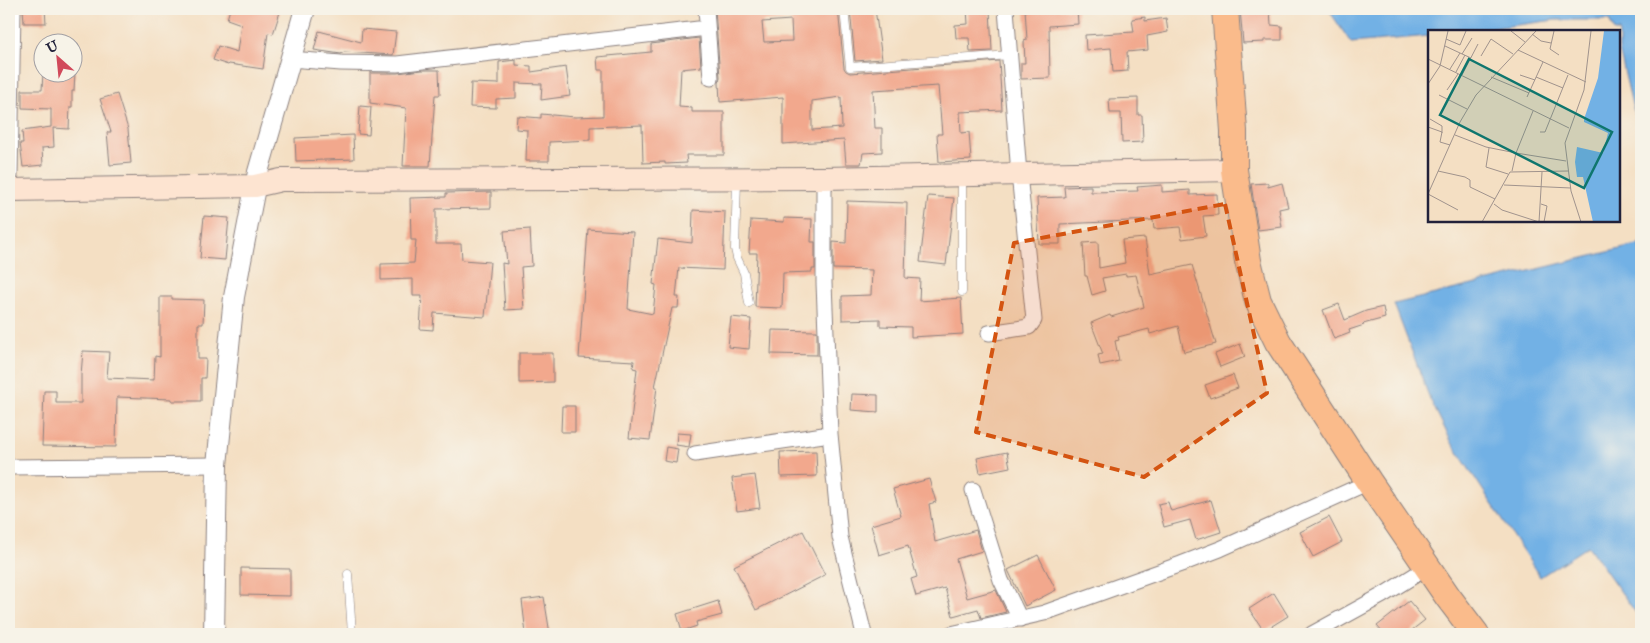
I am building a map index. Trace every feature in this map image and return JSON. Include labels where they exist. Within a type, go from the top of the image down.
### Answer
[{"type":"highway","points":[[1225,9],[1234,131],[1234,170],[1250,268],[1258,301],[1278,342],[1369,482],[1476,634]]},
{"type":"main road","points":[[9,181],[824,178],[1234,170]]},
{"type":"street","points":[[9,181],[14,9]]},
{"type":"street","points":[[214,634],[217,465],[234,297],[256,179],[305,9]]},
{"type":"street","points":[[706,9],[711,78]]},
{"type":"street","points":[[989,333],[1028,327],[1034,320],[1019,174],[1006,9]]},
{"type":"street","points":[[290,59],[340,64],[397,64],[707,28]]},
{"type":"street","points":[[824,178],[824,283],[830,434],[840,537],[864,634]]},
{"type":"street","points":[[695,454],[830,434]]},
{"type":"street","points":[[9,467],[217,465]]},
{"type":"street","points":[[951,634],[1044,613],[1220,549],[1369,482]]},
{"type":"street","points":[[974,490],[1001,580],[1020,619]]},
{"type":"street","points":[[1312,634],[1383,595],[1428,567]]},
{"type":"lane","points":[[844,9],[850,66],[1010,56]]},
{"type":"lane","points":[[962,175],[962,292]]},
{"type":"lane","points":[[737,178],[735,249],[744,272],[749,303]]},
{"type":"lane","points":[[348,574],[352,634]]},
{"type":"highlighted area","points":[[1225,204],[1267,393],[1144,477],[976,432],[1014,243]]},
{"type":"water","points":[[1328,9],[1641,9],[1641,143],[1620,53],[1620,30],[1614,30],[1609,20],[1555,20],[1479,30],[1428,30],[1428,36],[1351,43]]},
{"type":"water","points":[[1641,244],[1641,620],[1588,546],[1540,577],[1452,443],[1430,399],[1394,304]]},
{"type":"building","points":[[23,9],[45,9],[46,23],[24,23]]},
{"type":"building","points":[[230,9],[281,9],[273,34],[268,33],[263,69],[228,65],[213,60],[218,46],[237,52],[241,24],[227,19]]},
{"type":"building","points":[[715,9],[838,9],[844,68],[846,71],[850,73],[999,61],[1002,110],[960,112],[961,133],[969,132],[971,160],[939,162],[937,134],[942,134],[938,86],[873,90],[875,128],[882,128],[882,152],[863,153],[861,164],[846,164],[844,140],[783,144],[783,97],[720,102]],"holes":[[[791,20],[792,41],[764,42],[762,22]],[[841,97],[842,128],[812,130],[812,101]]]},
{"type":"building","points":[[850,9],[875,9],[882,59],[855,61]]},
{"type":"building","points":[[967,9],[990,9],[992,51],[970,52],[969,38],[956,38],[955,25],[968,24]]},
{"type":"building","points":[[1025,9],[1077,9],[1078,24],[1049,26],[1050,78],[1021,79],[1021,63],[1025,63],[1024,41],[1027,40]]},
{"type":"building","points":[[1240,9],[1270,9],[1271,25],[1282,26],[1282,40],[1243,43]]},
{"type":"building","points":[[1145,17],[1145,21],[1166,18],[1168,32],[1147,36],[1148,50],[1127,52],[1128,71],[1113,72],[1111,48],[1086,50],[1085,35],[1134,32],[1132,19]]},
{"type":"building","points":[[362,29],[396,32],[393,55],[344,52],[341,54],[314,50],[319,31],[361,42]]},
{"type":"building","points":[[699,38],[701,67],[681,69],[679,107],[692,108],[692,112],[724,112],[724,155],[686,155],[687,163],[643,163],[642,125],[590,127],[590,140],[549,142],[549,161],[526,161],[527,130],[516,129],[517,116],[541,118],[541,114],[575,117],[603,116],[603,70],[598,70],[597,57],[651,52],[651,44]]},
{"type":"building","points":[[516,60],[516,65],[531,66],[531,72],[566,67],[570,96],[541,100],[542,84],[516,83],[516,98],[496,99],[496,108],[470,107],[471,83],[499,84],[499,62]]},
{"type":"building","points":[[439,70],[440,95],[435,95],[430,166],[403,166],[406,108],[370,103],[370,73],[397,73]]},
{"type":"building","points":[[42,82],[74,82],[74,91],[72,91],[72,107],[70,107],[69,129],[53,128],[54,147],[42,148],[43,165],[23,167],[20,143],[23,143],[22,131],[51,127],[51,109],[22,108],[22,90],[42,90]]},
{"type":"building","points":[[117,94],[128,129],[131,163],[110,165],[107,132],[111,132],[100,99]]},
{"type":"building","points":[[1138,98],[1138,115],[1142,115],[1143,142],[1122,143],[1121,113],[1110,113],[1109,99]]},
{"type":"building","points":[[360,106],[371,107],[369,135],[358,134]]},
{"type":"building","points":[[353,135],[354,159],[296,161],[295,138]]},
{"type":"building","points":[[1268,183],[1268,187],[1282,183],[1288,207],[1279,209],[1282,227],[1258,230],[1251,184]]},
{"type":"building","points":[[1162,185],[1162,192],[1190,190],[1190,195],[1217,194],[1218,215],[1203,216],[1206,236],[1182,239],[1180,227],[1154,229],[1153,220],[1060,224],[1060,244],[1039,244],[1037,198],[1065,197],[1064,187],[1091,186],[1091,192],[1138,191],[1137,187]]},
{"type":"building","points":[[491,192],[491,208],[436,209],[436,244],[461,244],[462,260],[490,262],[485,317],[434,313],[433,330],[420,329],[422,296],[413,296],[413,279],[381,280],[381,264],[414,263],[416,240],[411,240],[410,198],[446,197],[446,193]]},
{"type":"building","points":[[928,196],[954,198],[946,265],[920,262]]},
{"type":"building","points":[[847,201],[907,203],[905,278],[920,279],[919,301],[961,298],[963,334],[911,337],[911,327],[880,326],[880,319],[842,320],[842,296],[871,295],[872,270],[833,269],[833,242],[846,243]]},
{"type":"building","points":[[693,210],[725,212],[723,270],[679,268],[676,297],[679,297],[678,308],[672,308],[655,387],[657,387],[650,440],[629,438],[637,369],[633,368],[634,361],[579,358],[588,229],[633,232],[628,309],[653,314],[656,285],[653,284],[658,239],[692,243]]},
{"type":"building","points":[[204,216],[229,218],[225,260],[200,258]]},
{"type":"building","points":[[784,218],[812,219],[811,242],[815,242],[815,269],[812,269],[812,272],[783,273],[782,308],[755,307],[757,253],[749,253],[751,220],[784,222]]},
{"type":"building","points":[[530,229],[532,266],[521,267],[524,309],[505,310],[502,263],[507,264],[504,231]]},
{"type":"building","points":[[1145,238],[1150,274],[1192,265],[1216,344],[1184,352],[1178,326],[1150,334],[1149,329],[1118,337],[1119,340],[1115,341],[1119,361],[1100,365],[1098,355],[1103,354],[1091,323],[1110,315],[1111,317],[1144,307],[1136,275],[1126,276],[1126,274],[1102,278],[1105,291],[1092,295],[1087,276],[1085,276],[1083,243],[1098,242],[1099,268],[1125,263],[1122,240]]},
{"type":"building","points":[[160,297],[204,300],[203,324],[198,324],[198,359],[206,359],[205,378],[201,378],[201,401],[117,397],[116,447],[42,446],[44,391],[56,391],[56,403],[81,403],[83,351],[109,352],[107,378],[154,380],[155,356],[160,357]]},
{"type":"building","points":[[1339,304],[1345,320],[1366,311],[1383,307],[1385,318],[1363,324],[1349,330],[1350,333],[1334,339],[1323,310]]},
{"type":"building","points":[[731,317],[751,319],[749,349],[728,347]]},
{"type":"building","points":[[772,330],[817,331],[817,355],[771,354]]},
{"type":"building","points":[[1240,344],[1245,357],[1220,367],[1215,354]]},
{"type":"building","points":[[519,353],[553,353],[553,382],[519,383]]},
{"type":"building","points":[[1233,375],[1238,388],[1210,398],[1205,385]]},
{"type":"building","points":[[852,394],[878,395],[878,412],[851,410]]},
{"type":"building","points":[[562,406],[575,406],[575,432],[561,432]]},
{"type":"building","points":[[677,433],[691,434],[689,447],[676,445]]},
{"type":"building","points":[[666,447],[678,449],[676,463],[664,461]]},
{"type":"building","points":[[816,451],[817,476],[781,477],[780,452]]},
{"type":"building","points":[[1007,452],[1010,467],[980,473],[977,458]]},
{"type":"building","points":[[755,475],[760,508],[737,511],[732,478]]},
{"type":"building","points":[[929,479],[936,502],[929,504],[935,542],[976,530],[982,551],[956,559],[967,598],[996,590],[1006,612],[981,618],[978,609],[953,616],[945,588],[916,596],[911,579],[917,577],[908,546],[879,555],[871,525],[901,516],[893,489]]},
{"type":"building","points":[[1211,500],[1221,532],[1196,540],[1190,520],[1164,527],[1158,504],[1168,502],[1171,511]]},
{"type":"building","points":[[1329,517],[1342,542],[1313,557],[1300,532]]},
{"type":"building","points":[[803,531],[825,575],[756,610],[734,566]]},
{"type":"building","points":[[1038,555],[1056,590],[1025,606],[1008,570]]},
{"type":"building","points":[[241,568],[290,569],[290,596],[241,595]]},
{"type":"building","points":[[1274,593],[1288,616],[1264,631],[1249,609]]},
{"type":"building","points":[[544,597],[550,634],[526,634],[522,600]]},
{"type":"building","points":[[718,601],[722,615],[696,622],[697,626],[682,631],[677,614]]},
{"type":"building","points":[[1409,601],[1425,620],[1407,634],[1384,634],[1377,626]]}]
